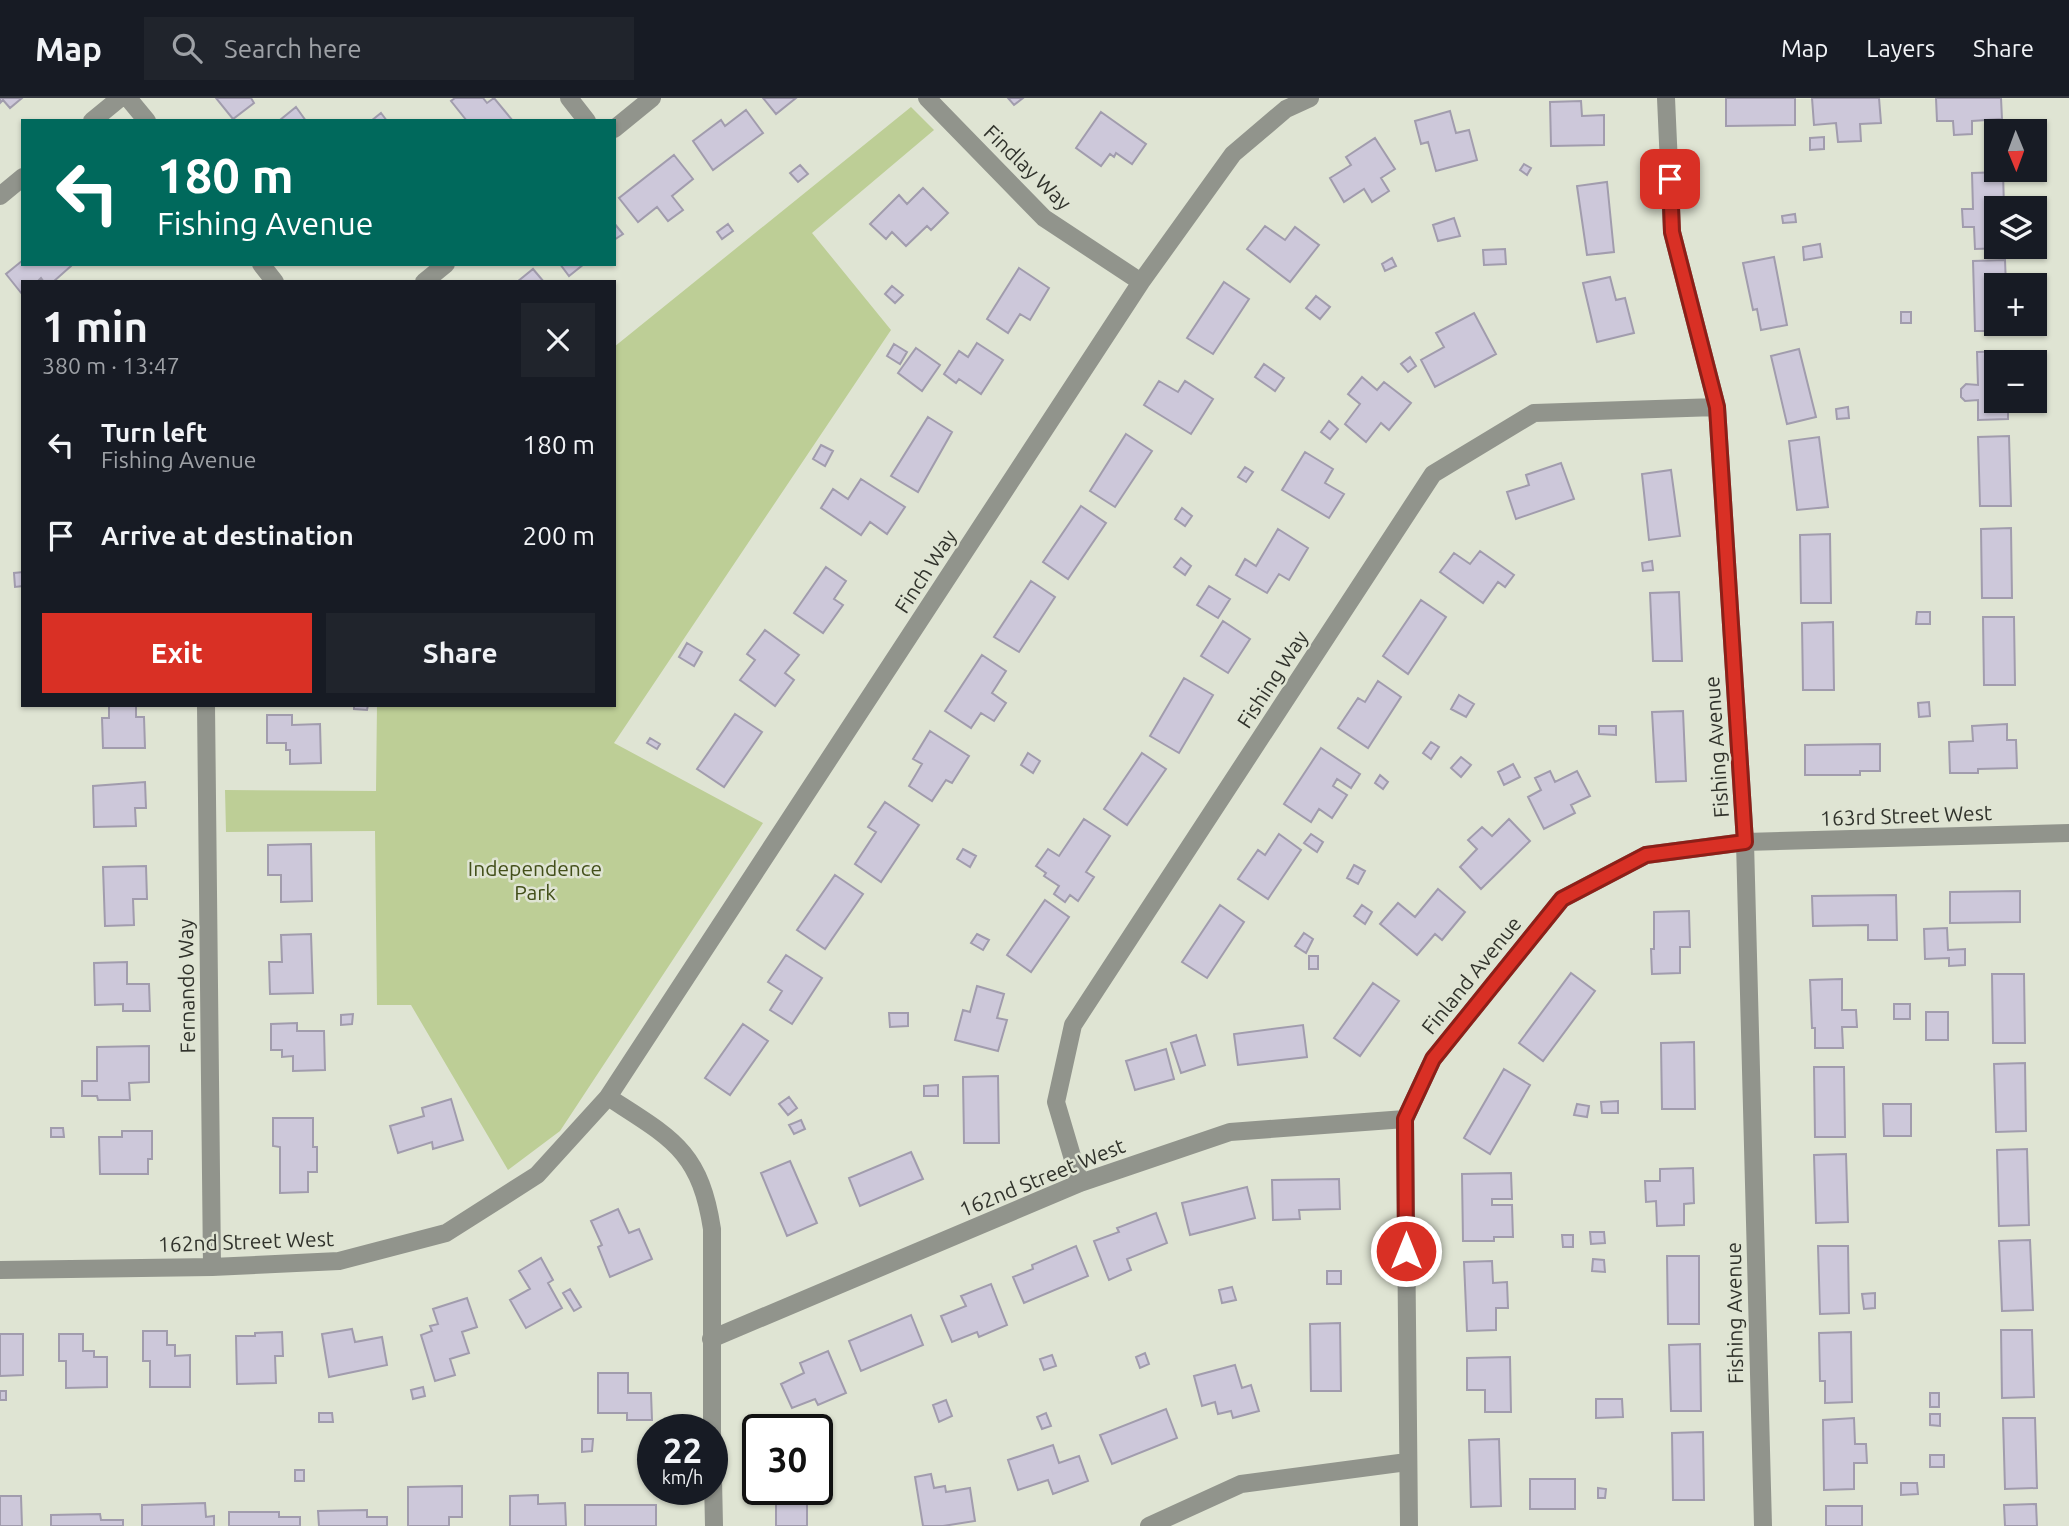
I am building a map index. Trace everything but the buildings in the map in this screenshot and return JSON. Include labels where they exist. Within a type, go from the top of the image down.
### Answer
[{"type":"street","points":[[94,119],[120,98]]},
{"type":"street","points":[[128,98],[144,119]]},
{"type":"street","points":[[569,98],[585,119]]},
{"type":"street","points":[[616,127],[652,98]]},
{"type":"street","name":"Findlay Way","points":[[927,98],[1044,218],[1141,282]]},
{"type":"street","name":"Finch Way","points":[[608,1097],[1141,282],[1234,154],[1286,109],[1310,98]]},
{"type":"street","name":"Fishing Avenue","points":[[1665,98],[1672,232],[1717,407],[1745,842],[1763,1526]]},
{"type":"street","points":[[0,196],[21,179]]},
{"type":"street","points":[[263,266],[273,280]]},
{"type":"street","points":[[426,280],[444,266]]},
{"type":"street","name":"Fishing Way","points":[[1080,1183],[1056,1102],[1073,1025],[1433,474],[1534,413],[1717,407]]},
{"type":"street","name":"Fernando Way","points":[[206,707],[212,1267]]},
{"type":"street","name":"163rd Street West","points":[[1745,842],[2069,833]]},
{"type":"street","name":"Finland Avenue","points":[[1409,1526],[1405,1119],[1433,1059],[1562,899],[1646,855],[1745,842]]},
{"type":"street","points":[[608,1097],[662,1132],[684,1152],[698,1174],[707,1200],[712,1229],[712,1414]]},
{"type":"street","name":"162nd Street West","points":[[0,1270],[212,1267],[339,1261],[446,1233],[537,1175],[608,1097]]},
{"type":"street","name":"162nd Street West","points":[[710,1339],[1080,1183],[1230,1132],[1405,1119]]},
{"type":"street","points":[[1149,1526],[1241,1484],[1407,1462]]},
{"type":"street","points":[[714,1505],[714,1526]]},
{"type":"green space","name":"Independence Park","points":[[911,107],[934,130],[812,233],[891,330],[614,743],[763,823],[560,1131],[508,1170],[411,1005],[377,1005],[375,831],[226,832],[225,790],[376,791],[377,707],[616,707],[616,345]]},
{"type":"route","points":[[1406,1251],[1405,1119],[1433,1059],[1562,899],[1646,855],[1745,842],[1717,407],[1672,232],[1670,179]]}]
